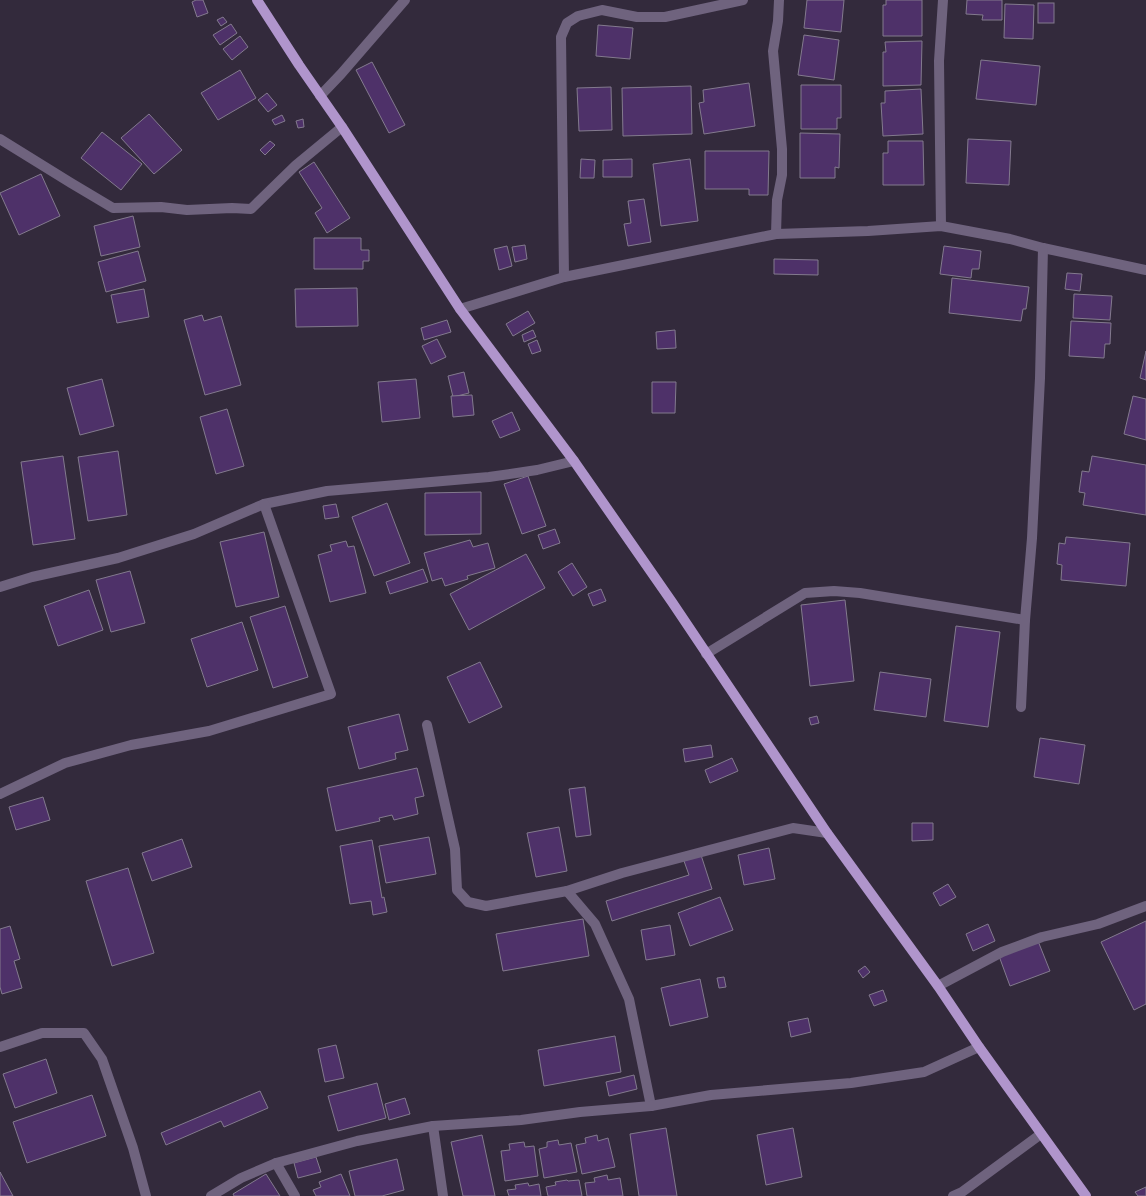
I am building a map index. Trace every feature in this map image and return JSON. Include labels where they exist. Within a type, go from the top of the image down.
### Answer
[{"type":"main road","points":[[257,0],[342,127],[460,309],[574,461],[672,602],[827,833],[938,986],[979,1047],[1086,1196]]},
{"type":"street","points":[[320,96],[405,0]]},
{"type":"street","points":[[564,278],[561,37],[566,23],[578,16],[602,10],[637,18],[665,17],[743,0]]},
{"type":"street","points":[[776,234],[777,200],[782,175],[782,149],[773,51],[778,21],[779,0]]},
{"type":"street","points":[[941,226],[939,61],[943,0]]},
{"type":"street","points":[[0,139],[71,184],[113,208],[161,207],[187,210],[232,208],[251,209],[296,165],[342,127]]},
{"type":"street","points":[[460,309],[564,278],[776,234],[868,231],[941,226],[1010,239],[1043,248],[1146,270]]},
{"type":"street","points":[[1021,707],[1025,620],[1033,531],[1040,378],[1043,248]]},
{"type":"street","points":[[0,587],[32,577],[118,558],[194,534],[264,504],[327,491],[489,477],[537,470],[574,461]]},
{"type":"street","points":[[0,794],[65,763],[132,745],[209,731],[332,694],[264,504]]},
{"type":"street","points":[[706,654],[805,593],[834,590],[860,593],[1025,620]]},
{"type":"street","points":[[427,725],[455,849],[458,890],[468,902],[486,906],[567,891],[622,873],[793,828],[827,833]]},
{"type":"street","points":[[567,891],[595,924],[629,1000],[651,1106]]},
{"type":"street","points":[[938,986],[1002,952],[1042,937],[1098,924],[1146,906]]},
{"type":"street","points":[[0,1047],[42,1033],[84,1033],[102,1060],[133,1148],[146,1196]]},
{"type":"street","points":[[211,1196],[241,1178],[276,1163],[357,1141],[433,1126],[521,1120],[580,1112],[651,1106],[711,1095],[851,1083],[924,1072],[979,1047]]},
{"type":"street","points":[[433,1126],[443,1196]]},
{"type":"street","points":[[953,1196],[962,1192],[1041,1134]]},
{"type":"street","points":[[276,1163],[295,1196]]},
{"type":"building","points":[[196,0],[203,0],[208,13],[197,17],[192,2]]},
{"type":"building","points":[[807,0],[844,0],[841,32],[804,28]]},
{"type":"building","points":[[886,0],[922,0],[922,36],[883,36],[883,5],[886,5]]},
{"type":"building","points":[[967,0],[1002,0],[1002,20],[982,20],[983,15],[966,14]]},
{"type":"building","points":[[1038,3],[1054,3],[1054,23],[1038,23]]},
{"type":"building","points":[[1005,4],[1034,5],[1033,39],[1004,38]]},
{"type":"building","points":[[223,17],[227,22],[221,26],[217,20]]},
{"type":"building","points":[[231,24],[237,33],[220,45],[213,35]]},
{"type":"building","points":[[598,25],[633,28],[630,59],[596,56]]},
{"type":"building","points":[[804,35],[839,40],[834,80],[798,75]]},
{"type":"building","points":[[240,36],[248,47],[232,60],[223,49]]},
{"type":"building","points":[[922,41],[921,85],[883,86],[883,52],[886,52],[885,42]]},
{"type":"building","points":[[981,60],[1040,66],[1036,105],[976,99]]},
{"type":"building","points":[[372,62],[405,125],[389,133],[356,70]]},
{"type":"building","points":[[240,70],[256,98],[218,120],[201,93]]},
{"type":"building","points":[[749,83],[755,126],[704,134],[699,103],[704,102],[703,90]]},
{"type":"building","points":[[801,85],[841,85],[841,118],[837,118],[837,129],[801,129]]},
{"type":"building","points":[[691,86],[692,134],[623,136],[622,88]]},
{"type":"building","points":[[611,87],[612,130],[579,131],[577,88]]},
{"type":"building","points":[[921,89],[923,134],[883,136],[881,103],[885,103],[885,91]]},
{"type":"building","points":[[267,93],[277,105],[268,112],[258,100]]},
{"type":"building","points":[[149,114],[182,150],[154,174],[121,138]]},
{"type":"building","points":[[282,115],[285,121],[275,125],[272,120]]},
{"type":"building","points":[[303,119],[304,127],[298,128],[296,121]]},
{"type":"building","points":[[102,132],[142,164],[121,190],[81,158]]},
{"type":"building","points":[[800,133],[840,134],[839,168],[835,167],[835,178],[800,178]]},
{"type":"building","points":[[968,139],[1011,141],[1009,185],[966,183]]},
{"type":"building","points":[[270,141],[275,145],[265,155],[260,150]]},
{"type":"building","points":[[888,141],[923,141],[924,185],[883,185],[883,153],[888,153]]},
{"type":"building","points":[[705,151],[769,151],[768,195],[749,195],[749,189],[705,189]]},
{"type":"building","points":[[581,159],[595,160],[594,178],[580,178]]},
{"type":"building","points":[[632,159],[632,177],[603,177],[603,160]]},
{"type":"building","points":[[690,159],[698,221],[661,226],[653,164]]},
{"type":"building","points":[[314,162],[350,218],[327,233],[315,213],[322,208],[299,172]]},
{"type":"building","points":[[41,174],[60,216],[19,235],[0,193]]},
{"type":"building","points":[[644,199],[651,242],[628,246],[624,224],[631,223],[628,201]]},
{"type":"building","points":[[133,216],[140,247],[101,256],[94,226]]},
{"type":"building","points":[[314,238],[361,238],[361,250],[369,250],[369,261],[363,261],[363,269],[314,269]]},
{"type":"building","points":[[525,245],[527,259],[515,262],[512,247]]},
{"type":"building","points":[[507,246],[512,266],[499,270],[494,249]]},
{"type":"building","points":[[944,246],[981,251],[979,269],[972,269],[971,278],[940,274]]},
{"type":"building","points":[[138,251],[146,281],[106,292],[98,262]]},
{"type":"building","points":[[774,259],[818,260],[818,275],[774,274]]},
{"type":"building","points":[[1067,273],[1082,274],[1080,291],[1065,289]]},
{"type":"building","points":[[952,278],[1029,287],[1026,309],[1023,309],[1021,321],[949,313]]},
{"type":"building","points":[[357,288],[358,326],[296,327],[295,289]]},
{"type":"building","points":[[144,289],[149,317],[117,323],[111,295]]},
{"type":"building","points":[[1074,294],[1112,296],[1110,320],[1073,318]]},
{"type":"building","points":[[528,311],[535,323],[513,336],[506,324]]},
{"type":"building","points":[[202,315],[204,321],[221,316],[241,385],[205,395],[184,320]]},
{"type":"building","points":[[447,320],[451,332],[424,340],[421,328]]},
{"type":"building","points":[[1071,321],[1111,323],[1110,344],[1105,344],[1104,358],[1069,356]]},
{"type":"building","points":[[533,330],[536,337],[524,342],[522,335]]},
{"type":"building","points":[[675,330],[676,348],[657,349],[656,332]]},
{"type":"building","points":[[437,339],[446,357],[431,364],[422,346]]},
{"type":"building","points":[[537,340],[541,351],[532,354],[528,344]]},
{"type":"building","points":[[1146,351],[1146,380],[1140,378]]},
{"type":"building","points":[[464,372],[469,393],[453,397],[448,376]]},
{"type":"building","points":[[102,379],[114,426],[80,435],[67,388]]},
{"type":"building","points":[[416,379],[420,418],[382,422],[378,382]]},
{"type":"building","points":[[652,382],[676,382],[675,413],[652,413]]},
{"type":"building","points":[[472,395],[474,415],[453,417],[451,396]]},
{"type":"building","points":[[1133,396],[1146,399],[1146,440],[1124,434]]},
{"type":"building","points":[[227,409],[244,466],[216,474],[200,417]]},
{"type":"building","points":[[512,412],[520,430],[500,438],[492,421]]},
{"type":"building","points":[[118,451],[127,515],[88,521],[78,457]]},
{"type":"building","points":[[63,456],[75,539],[33,545],[21,462]]},
{"type":"building","points":[[1092,456],[1146,465],[1146,515],[1083,505],[1085,493],[1079,492],[1082,471],[1089,472]]},
{"type":"building","points":[[528,476],[546,526],[522,534],[504,484]]},
{"type":"building","points":[[481,492],[481,534],[425,535],[425,493]]},
{"type":"building","points":[[387,503],[410,563],[374,576],[352,517]]},
{"type":"building","points":[[336,504],[339,517],[325,519],[323,506]]},
{"type":"building","points":[[555,529],[560,543],[543,549],[538,535]]},
{"type":"building","points":[[264,532],[279,597],[236,607],[220,542]]},
{"type":"building","points":[[1066,537],[1130,543],[1126,586],[1061,580],[1062,565],[1057,564],[1059,543],[1065,544]]},
{"type":"building","points":[[470,540],[473,547],[488,543],[495,568],[467,576],[468,579],[445,586],[442,578],[432,581],[424,553]]},
{"type":"building","points":[[346,541],[348,547],[354,546],[366,593],[330,602],[318,555],[332,551],[330,545]]},
{"type":"building","points":[[526,554],[545,588],[469,630],[450,594]]},
{"type":"building","points":[[572,563],[587,587],[573,596],[558,572]]},
{"type":"building","points":[[423,569],[428,582],[390,594],[386,582]]},
{"type":"building","points":[[130,571],[145,623],[111,632],[96,580]]},
{"type":"building","points":[[601,589],[606,601],[593,606],[588,594]]},
{"type":"building","points":[[89,590],[103,630],[58,646],[44,606]]},
{"type":"building","points":[[845,600],[854,681],[810,686],[801,605]]},
{"type":"building","points":[[285,606],[308,677],[273,688],[250,617]]},
{"type":"building","points":[[242,622],[258,670],[207,687],[191,639]]},
{"type":"building","points":[[956,626],[1000,632],[988,727],[944,721]]},
{"type":"building","points":[[480,662],[502,707],[469,723],[447,677]]},
{"type":"building","points":[[880,672],[931,679],[926,717],[874,710]]},
{"type":"building","points":[[399,714],[408,750],[395,753],[396,759],[359,769],[348,727]]},
{"type":"building","points":[[817,716],[819,723],[811,725],[809,718]]},
{"type":"building","points":[[1040,738],[1085,745],[1079,784],[1034,777]]},
{"type":"building","points":[[711,745],[713,757],[685,762],[683,749]]},
{"type":"building","points":[[732,758],[738,771],[710,783],[705,770]]},
{"type":"building","points":[[417,768],[424,796],[415,798],[418,814],[394,820],[392,815],[379,818],[380,821],[336,831],[327,788]]},
{"type":"building","points":[[585,787],[591,835],[576,837],[569,789]]},
{"type":"building","points":[[43,797],[50,820],[16,830],[9,807]]},
{"type":"building","points":[[912,823],[933,823],[933,840],[912,841]]},
{"type":"building","points":[[559,827],[567,871],[536,877],[527,833]]},
{"type":"building","points":[[429,837],[436,874],[386,883],[379,846]]},
{"type":"building","points":[[182,839],[192,867],[152,881],[142,853]]},
{"type":"building","points":[[372,840],[382,898],[384,897],[387,912],[373,915],[371,901],[350,904],[340,846]]},
{"type":"building","points":[[769,848],[775,879],[744,885],[738,855]]},
{"type":"building","points":[[701,855],[712,889],[612,921],[606,901],[689,875],[684,861]]},
{"type":"building","points":[[128,868],[154,953],[112,966],[86,881]]},
{"type":"building","points":[[948,884],[956,897],[940,906],[933,893]]},
{"type":"building","points":[[720,897],[733,930],[690,946],[678,913]]},
{"type":"building","points":[[583,919],[589,956],[503,971],[496,934]]},
{"type":"building","points":[[1146,921],[1146,1004],[1134,1010],[1101,942]]},
{"type":"building","points":[[988,924],[995,941],[973,951],[966,934]]},
{"type":"building","points":[[670,925],[675,955],[646,960],[641,930]]},
{"type":"building","points":[[10,926],[20,959],[14,961],[22,988],[2,994],[0,987],[0,929]]},
{"type":"building","points":[[1038,941],[1050,971],[1010,986],[999,956]]},
{"type":"building","points":[[865,966],[870,972],[863,978],[858,971]]},
{"type":"building","points":[[724,977],[726,987],[719,988],[717,978]]},
{"type":"building","points":[[700,979],[708,1017],[670,1026],[661,988]]},
{"type":"building","points":[[883,990],[887,1001],[874,1006],[869,995]]},
{"type":"building","points":[[808,1018],[811,1032],[791,1037],[788,1022]]},
{"type":"building","points":[[615,1036],[621,1072],[544,1086],[538,1050]]},
{"type":"building","points":[[336,1045],[344,1078],[325,1082],[318,1049]]},
{"type":"building","points":[[46,1059],[57,1093],[15,1108],[3,1074]]},
{"type":"building","points":[[634,1075],[637,1089],[609,1096],[606,1082]]},
{"type":"building","points":[[377,1083],[386,1118],[338,1131],[328,1096]]},
{"type":"building","points":[[260,1091],[268,1108],[224,1127],[221,1121],[166,1145],[161,1133]]},
{"type":"building","points":[[92,1095],[106,1136],[27,1163],[13,1122]]},
{"type":"building","points":[[405,1098],[410,1114],[389,1120],[385,1104]]},
{"type":"building","points":[[666,1128],[677,1196],[639,1196],[630,1134]]},
{"type":"building","points":[[793,1128],[802,1177],[766,1185],[757,1135]]},
{"type":"building","points":[[482,1135],[495,1196],[463,1196],[451,1142]]},
{"type":"building","points":[[597,1135],[598,1141],[608,1138],[615,1167],[582,1174],[576,1145],[586,1143],[585,1138]]},
{"type":"building","points":[[558,1140],[559,1145],[571,1143],[577,1172],[544,1178],[539,1149],[547,1147],[547,1142]]},
{"type":"building","points":[[524,1142],[525,1147],[534,1146],[538,1176],[505,1181],[501,1151],[510,1150],[509,1144]]},
{"type":"building","points":[[316,1157],[321,1172],[298,1178],[294,1163]]},
{"type":"building","points":[[397,1159],[404,1190],[382,1196],[355,1196],[349,1171]]},
{"type":"building","points":[[0,1172],[13,1196],[0,1196]]},
{"type":"building","points":[[266,1174],[280,1196],[234,1196],[233,1194]]},
{"type":"building","points":[[341,1174],[350,1196],[316,1196],[313,1190],[321,1187],[319,1182]]},
{"type":"building","points":[[607,1175],[608,1180],[620,1178],[623,1196],[587,1196],[585,1183],[595,1182],[594,1178]]},
{"type":"building","points":[[579,1180],[582,1196],[548,1196],[546,1187],[556,1185],[555,1182]]},
{"type":"building","points":[[528,1183],[529,1186],[539,1184],[541,1196],[509,1196],[507,1190],[516,1189],[515,1185]]},
{"type":"building","points":[[1146,1187],[1146,1196],[1138,1196],[1135,1192]]}]
